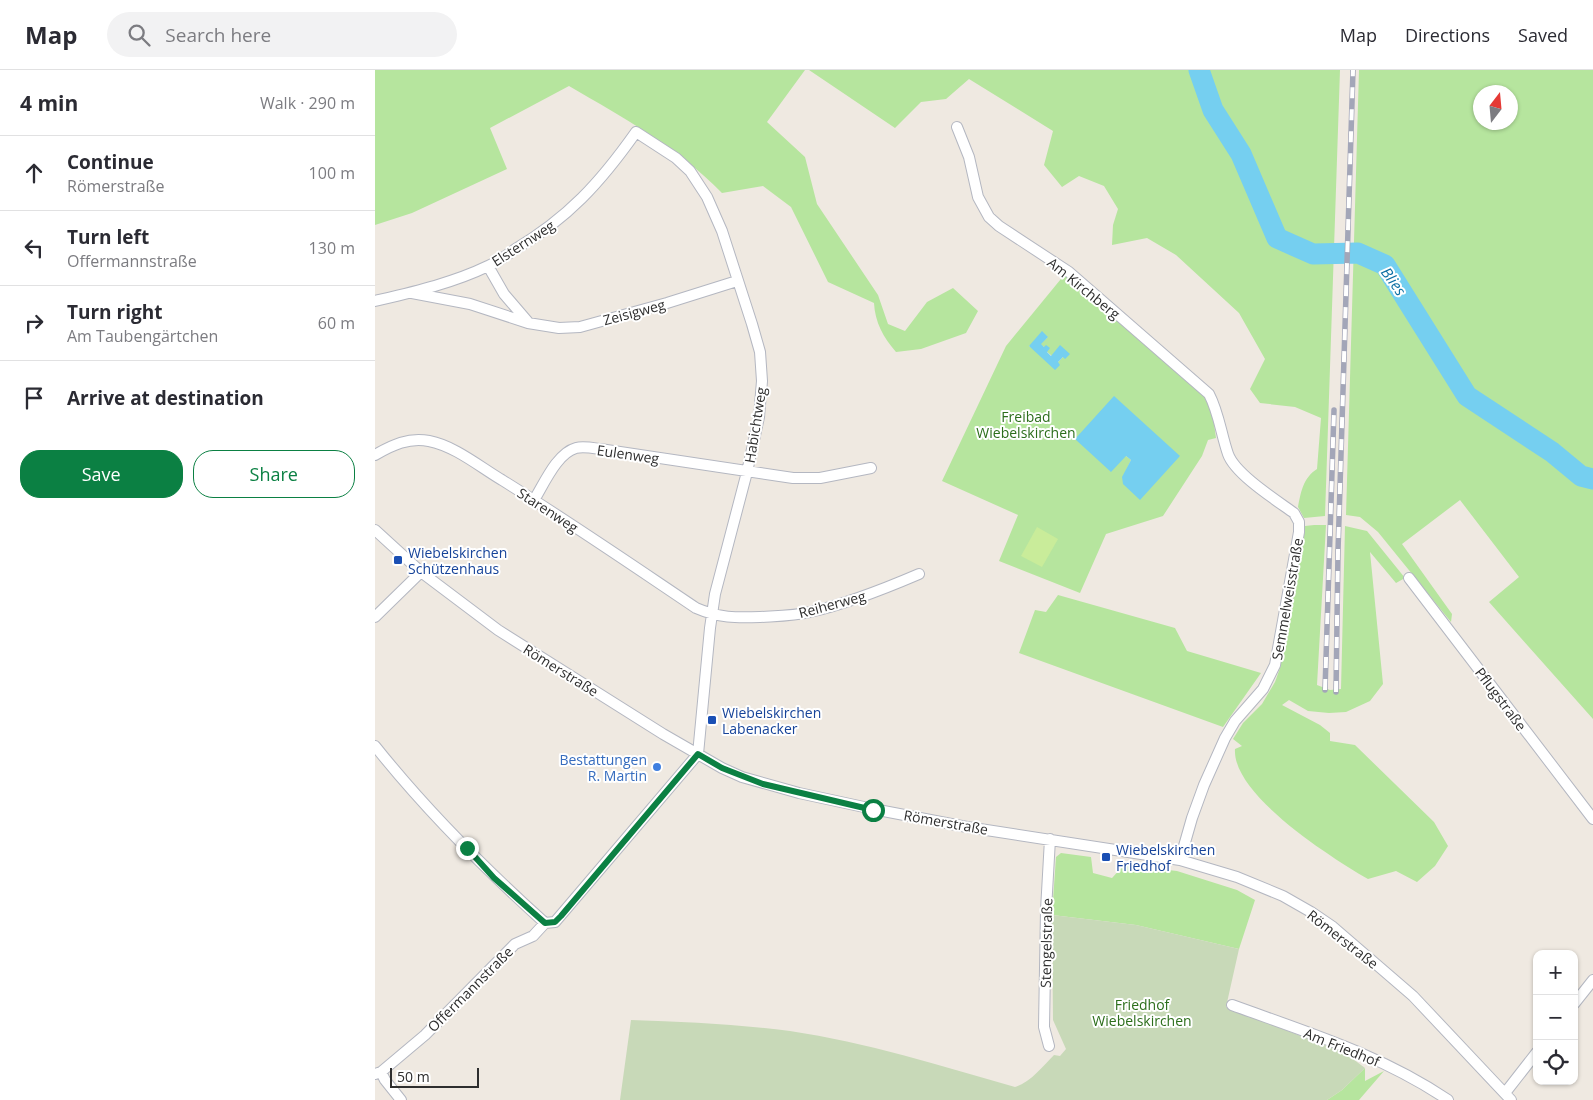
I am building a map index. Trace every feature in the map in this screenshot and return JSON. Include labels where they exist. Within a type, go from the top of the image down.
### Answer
[{"type":"street","name":"Am Kirchberg","points":[[957,127],[969,157],[978,198],[989,217],[999,226],[1069,272],[1209,394],[1217,412],[1228,455],[1242,473],[1294,513],[1299,522]]},
{"type":"street","name":"Elsternweg","points":[[375,301],[410,293],[488,266],[529,241],[590,192],[613,165],[636,132]]},
{"type":"street","name":"Habichtweg","points":[[636,132],[676,158],[690,171],[707,197],[722,231],[760,352],[763,381],[759,417],[747,472],[715,594],[698,754]]},
{"type":"street","points":[[488,266],[504,294],[528,323]]},
{"type":"street","name":"Zeisigweg","points":[[410,293],[470,304],[528,323],[559,328],[580,327],[737,281]]},
{"type":"street","name":"Starenweg","points":[[375,455],[404,441],[417,439],[430,441],[457,452],[534,500],[696,608],[712,615]]},
{"type":"street","name":"Eulenweg","points":[[534,500],[555,465],[565,454],[577,448],[601,449],[793,478],[820,478],[871,468]]},
{"type":"street","name":"Semmelweisstraße","points":[[1181,860],[1192,818],[1225,738],[1235,721],[1263,690],[1275,665],[1299,532],[1299,522]]},
{"type":"street","name":"Römerstraße","points":[[375,530],[421,572],[505,634],[698,754],[742,777],[799,793],[873,810],[967,827],[1181,860],[1259,885],[1311,912],[1351,942],[1413,996],[1508,1096]]},
{"type":"street","points":[[375,617],[421,572]]},
{"type":"street","name":"Reiherweg","points":[[712,615],[744,617],[782,616],[809,612],[876,591],[919,574]]},
{"type":"street","name":"Pflugstraße","points":[[1409,578],[1593,819]]},
{"type":"street","points":[[375,746],[433,814],[494,878],[545,923]]},
{"type":"street","name":"Offermannstraße","points":[[378,1073],[425,1035],[515,944],[533,936],[545,923],[555,922],[698,754]]},
{"type":"street","name":"Stengelstraße","points":[[1049,1046],[1044,1027],[1046,910],[1050,839]]},
{"type":"street","points":[[1578,999],[1593,980]]},
{"type":"street","name":"Am Friedhof","points":[[1232,1005],[1367,1056],[1402,1072],[1448,1100]]},
{"type":"street","points":[[1508,1096],[1533,1058]]},
{"type":"street","points":[[378,1073],[401,1100]]},
{"type":"green space","points":[[375,70],[805,70],[767,122],[805,157],[817,204],[878,295],[888,324],[905,331],[927,302],[953,288],[978,311],[966,333],[921,349],[896,352],[887,341],[881,329],[876,317],[874,303],[828,282],[791,207],[763,186],[722,193],[687,161],[668,147],[569,86],[490,128],[507,169],[412,213],[375,225]]},
{"type":"green space","points":[[809,70],[1340,70],[1325,516],[1304,518],[1298,507],[1306,481],[1317,469],[1321,418],[1295,407],[1260,403],[1250,389],[1265,359],[1239,313],[1176,255],[1147,238],[1112,245],[1113,225],[1118,209],[1104,186],[1079,176],[1062,187],[1044,165],[1053,131],[969,79],[946,99],[921,102],[895,128]]},
{"type":"green space","points":[[1359,70],[1593,70],[1593,719],[1489,602],[1519,577],[1460,500],[1402,544],[1452,614],[1451,622],[1378,532],[1360,517],[1346,515]]},
{"type":"green space","name":"Freibad Wiebelskirchen","points":[[1065,274],[1206,396],[1212,410],[1216,438],[1208,440],[1202,456],[1163,516],[1106,534],[1080,593],[999,561],[1018,515],[942,481],[1006,346]],"holes":[[[1048,337],[1040,344],[1049,348],[1046,351],[1052,356],[1057,351],[1063,357],[1057,363],[1029,346]],[[1126,456],[1180,456],[1123,477],[1131,460]]]},
{"type":"green space","points":[[1326,525],[1317,685],[1330,690],[1341,689],[1345,526],[1367,531],[1405,578],[1396,583],[1370,552],[1383,684],[1370,701],[1346,712],[1329,713],[1308,711],[1289,700],[1282,705],[1320,725],[1330,733],[1330,741],[1355,745],[1434,822],[1448,846],[1435,866],[1417,882],[1396,871],[1368,879],[1332,856],[1309,841],[1266,805],[1249,786],[1238,767],[1235,749],[1242,746],[1233,739],[1243,723],[1262,704],[1275,682],[1280,668],[1305,526]]},
{"type":"green space","points":[[1037,527],[1058,539],[1042,567],[1021,556]]},
{"type":"green space","points":[[1058,595],[1175,628],[1187,651],[1261,673],[1223,727],[1019,653],[1035,610],[1046,612]]},
{"type":"green space","points":[[1061,853],[1091,857],[1093,873],[1112,878],[1124,865],[1177,871],[1237,890],[1255,900],[1239,949],[1136,925],[1052,915],[1056,857]]},
{"type":"green space","name":"Friedhof Wiebelskirchen","points":[[1052,915],[1136,925],[1239,949],[1226,1007],[1345,1053],[1365,1068],[1342,1090],[1327,1100],[620,1100],[631,1020],[790,1031],[847,1041],[1015,1087],[1021,1085],[1054,1055],[1060,1056],[1066,1049],[1053,1020]]},
{"type":"green space","points":[[1365,1068],[1365,1081],[1384,1071],[1359,1100],[1327,1100],[1342,1090]]},
{"type":"water","points":[[1042,331],[1048,337],[1041,344],[1044,347],[1046,345],[1050,348],[1047,352],[1051,356],[1060,345],[1070,354],[1058,362],[1060,365],[1055,370],[1029,346]]},
{"type":"water","points":[[1114,396],[1180,456],[1140,500],[1123,484],[1122,477],[1131,460],[1126,456],[1111,472],[1075,439]]},
{"type":"waterway","name":"Blies","points":[[1199,70],[1213,110],[1241,154],[1277,238],[1313,254],[1358,253],[1385,265],[1467,396],[1552,452],[1581,476],[1593,479]]},
{"type":"railway","points":[[1336,692],[1338,551],[1353,70]]},
{"type":"railway","points":[[1325,690],[1334,410]]},
{"type":"place","name":"Wiebelskirchen Schützenhaus","points":[[398,560]]},
{"type":"place","name":"Wiebelskirchen Labenacker","points":[[712,720]]},
{"type":"place","name":"Bestattungen R. Martin","points":[[657,767]]},
{"type":"place","name":"Wiebelskirchen Friedhof","points":[[1106,857]]},
{"type":"route","points":[[467,848],[494,878],[545,923],[555,922],[561,916],[698,754],[722,768],[763,784],[873,810]]}]
